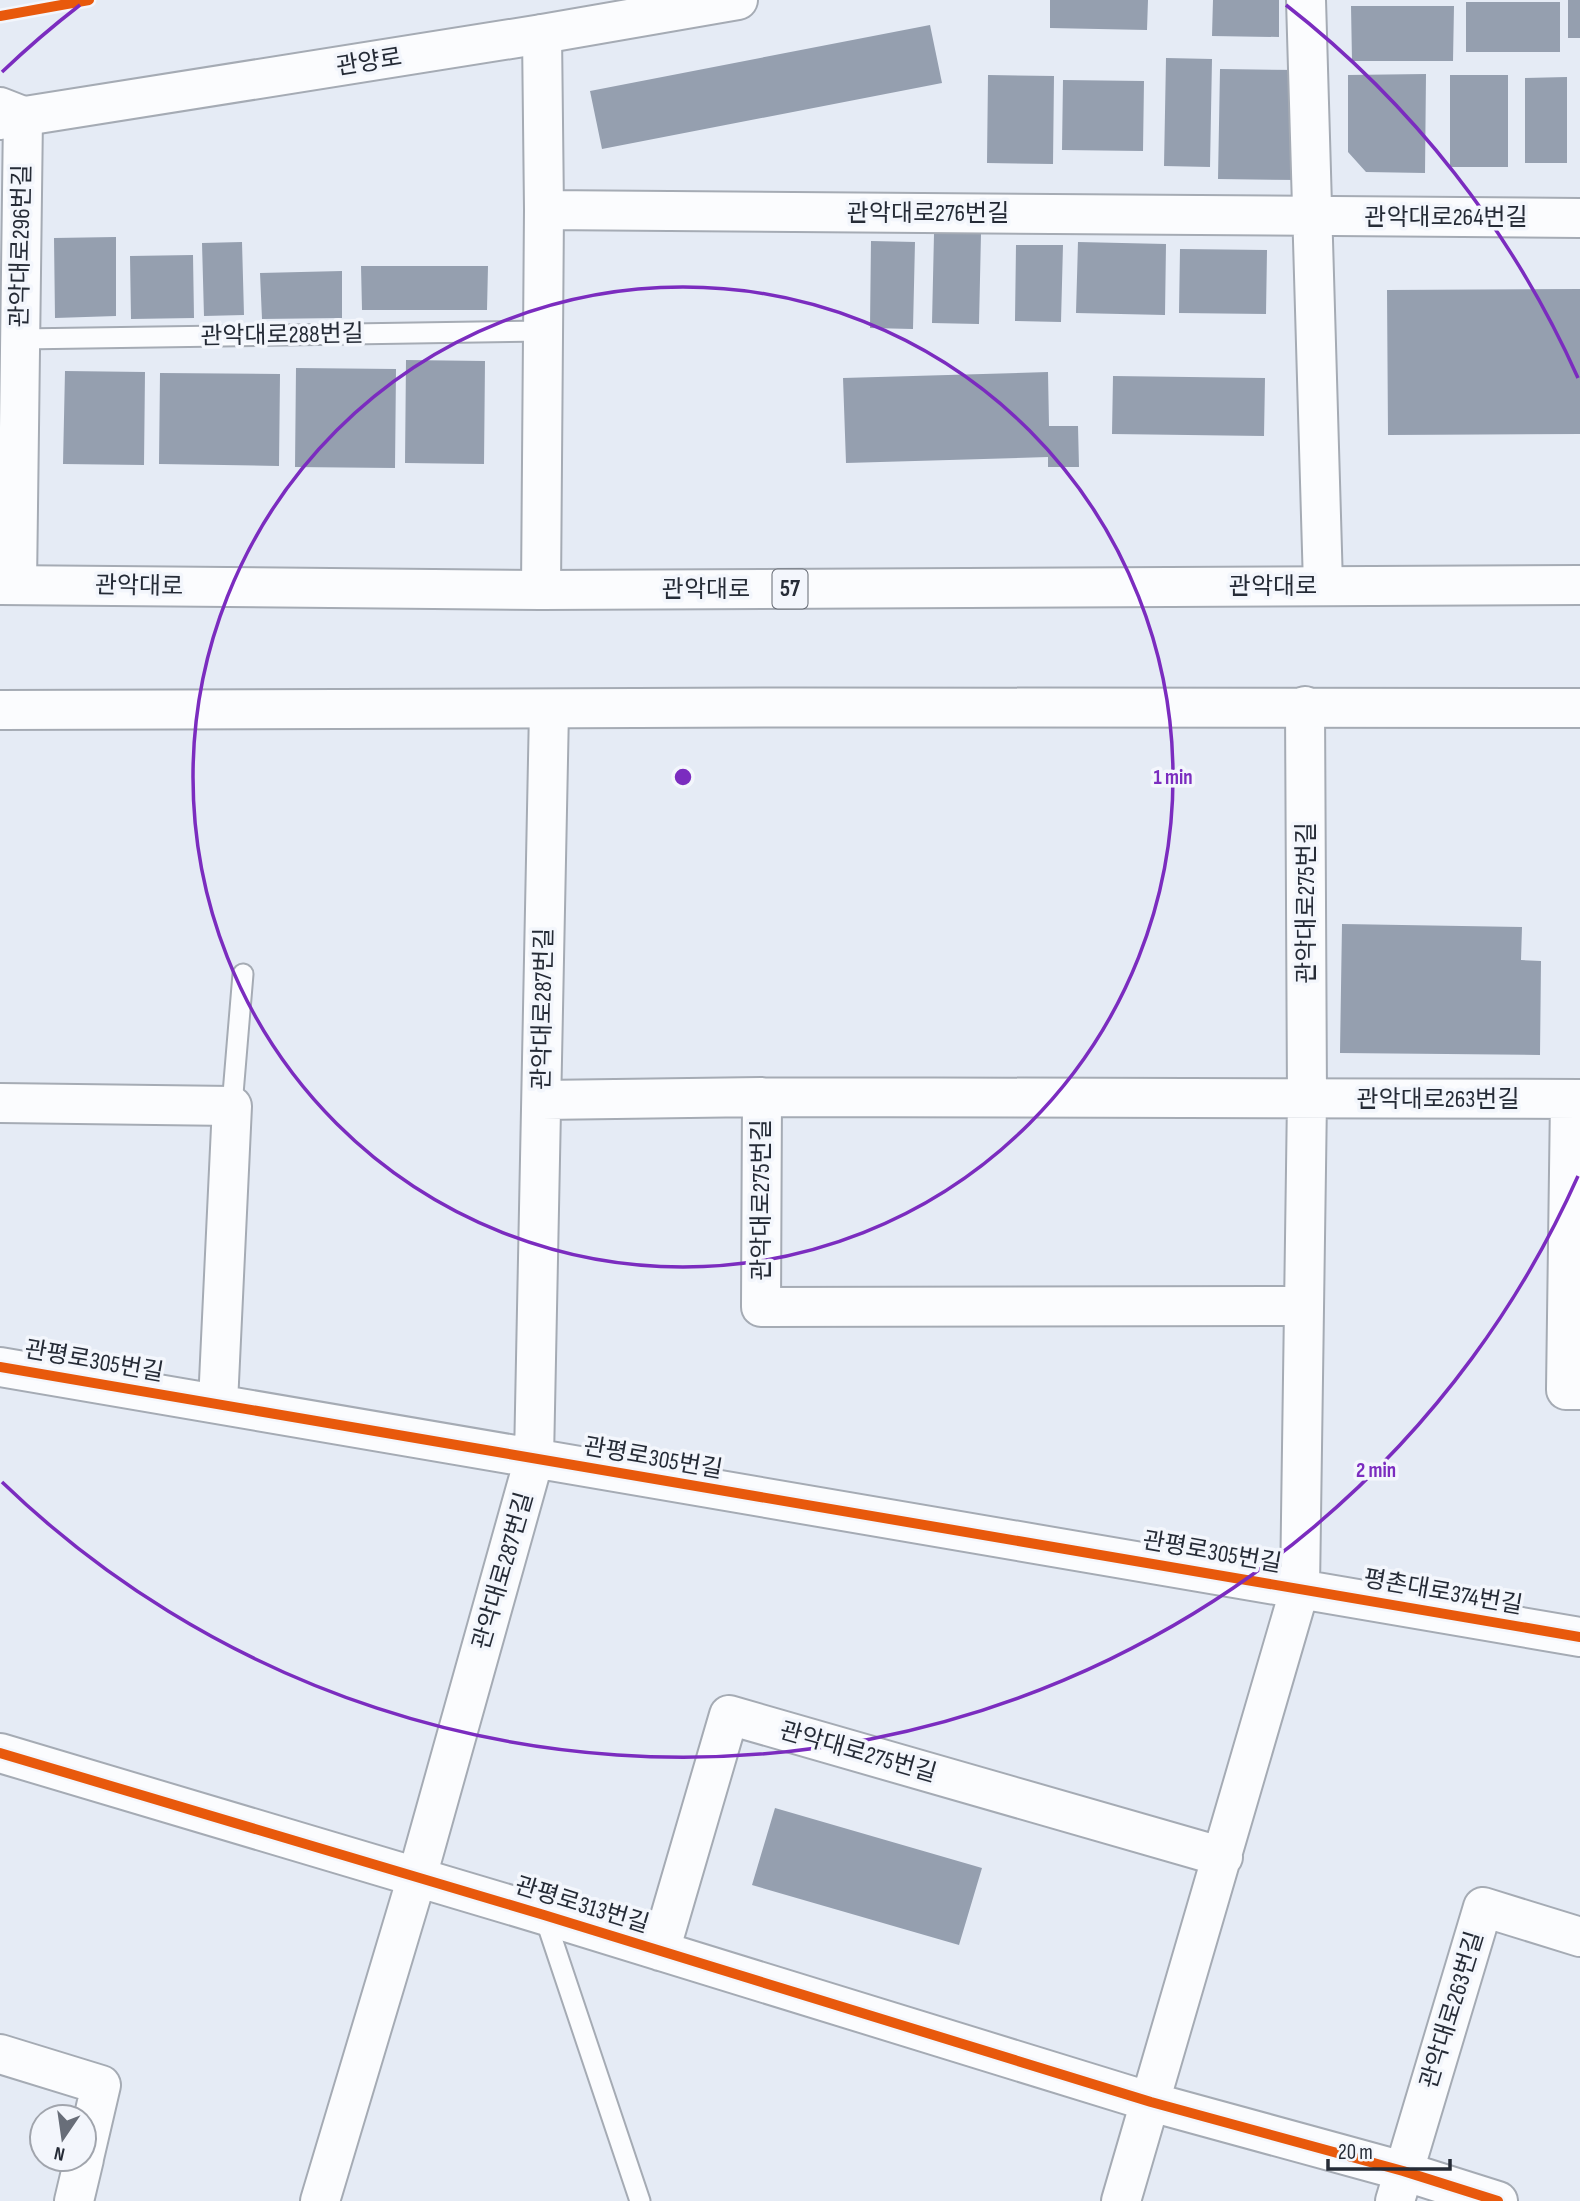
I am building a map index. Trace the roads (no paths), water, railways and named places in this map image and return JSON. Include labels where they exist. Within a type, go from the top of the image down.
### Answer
[{"type":"street","name":"관양로","points":[[8,114],[542,34],[738,0]]},
{"type":"street","points":[[1306,0],[1324,585]]},
{"type":"street","points":[[541,590],[544,210],[542,34]]},
{"type":"street","name":"관악대로296번길","points":[[8,114],[20,339],[8,585]]},
{"type":"street","name":"관악대로276번길","points":[[544,210],[1312,216]]},
{"type":"street","name":"관악대로264번길","points":[[1312,216],[1580,218]]},
{"type":"street","name":"관악대로","points":[[8,585],[541,590],[1580,585]]},
{"type":"street","points":[[0,710],[1305,706],[1580,708]]},
{"type":"street","name":"관악대로275번길","points":[[1121,2201],[1300,1588],[1307,1099],[1305,706]]},
{"type":"street","name":"관악대로287번길","points":[[320,2201],[417,1877],[534,1459],[549,710]]},
{"type":"street","name":"관악대로275번길","points":[[541,1101],[762,1097],[1307,1099]]},
{"type":"street","name":"관악대로275번길","points":[[762,1097],[761,1307],[1303,1306]]},
{"type":"street","name":"관악대로263번길","points":[[1307,1099],[1575,1099],[1566,1390],[1580,1390]]},
{"type":"street","points":[[0,1102],[232,1106],[218,1403]]},
{"type":"street","name":"관평로305번길","points":[[0,1367],[1300,1588]]},
{"type":"street","name":"평촌대로374번길","points":[[1300,1588],[1580,1637]]},
{"type":"street","name":"관악대로275번길","points":[[660,1951],[729,1715],[1223,1857]]},
{"type":"street","name":"관평로313번길","points":[[0,1754],[544,1915],[1151,2102]]},
{"type":"street","name":"관악대로263번길","points":[[1399,2186],[1483,1907],[1580,1937]]},
{"type":"street","points":[[0,2054],[102,2085],[98,2103]]},
{"type":"street","points":[[1151,2102],[1399,2186],[1498,2201]]},
{"type":"street","points":[[74,2201],[81,2173]]},
{"type":"lane","name":"관악대로288번길","points":[[20,339],[543,331]]},
{"type":"lane","points":[[232,1106],[243,974]]},
{"type":"lane","name":"관평로313번길","points":[[544,1915],[640,2201]]}]
